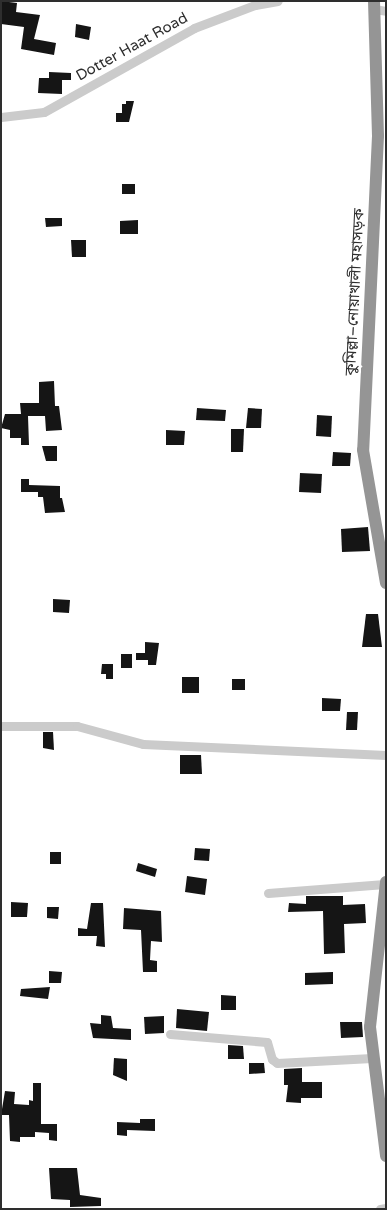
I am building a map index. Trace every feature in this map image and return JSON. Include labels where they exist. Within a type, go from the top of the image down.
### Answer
[{"type":"highway","name":"কুমিল্লা–নোয়াখালী মহাসড়ক","points":[[378,7],[378,136],[363,450],[386,583]]},
{"type":"highway","points":[[386,883],[370,1027],[377,1066],[386,1156]]},
{"type":"street","name":"Dotter Haat Road","points":[[1,117],[44,112],[194,28],[255,5],[278,1]]},
{"type":"street","points":[[1,726],[77,726],[143,744],[386,755]]},
{"type":"street","points":[[268,893],[386,883]]},
{"type":"street","points":[[170,1034],[267,1042],[272,1059],[277,1063],[377,1066]]},
{"type":"street","points":[[380,1209],[386,1208]]},
{"type":"building","points":[[1,1],[17,3],[16,12],[40,15],[34,39],[56,43],[54,55],[21,49],[24,27],[1,24]]},
{"type":"building","points":[[76,24],[91,27],[89,40],[75,37]]},
{"type":"building","points":[[49,72],[71,73],[71,80],[62,80],[62,94],[38,93],[39,78],[49,78]]},
{"type":"building","points":[[126,101],[134,101],[129,122],[116,122],[116,113],[122,113],[122,104],[126,104]]},
{"type":"building","points":[[122,184],[135,184],[135,194],[122,194]]},
{"type":"building","points":[[45,218],[62,218],[62,226],[46,227]]},
{"type":"building","points":[[138,220],[138,234],[120,234],[120,221]]},
{"type":"building","points":[[71,240],[86,240],[86,257],[72,257]]},
{"type":"building","points":[[54,381],[55,406],[59,406],[62,430],[46,431],[45,416],[28,416],[29,445],[21,445],[21,438],[10,438],[10,430],[1,428],[5,414],[21,414],[20,403],[39,403],[39,382]]},
{"type":"building","points":[[197,408],[226,410],[225,421],[196,420]]},
{"type":"building","points":[[248,408],[262,409],[261,428],[246,428]]},
{"type":"building","points":[[317,415],[332,416],[331,437],[316,436]]},
{"type":"building","points":[[231,429],[244,429],[243,452],[231,452]]},
{"type":"building","points":[[166,430],[185,431],[184,445],[166,445]]},
{"type":"building","points":[[42,446],[57,446],[57,461],[46,461]]},
{"type":"building","points":[[333,452],[351,453],[350,466],[332,466]]},
{"type":"building","points":[[300,473],[322,474],[321,493],[299,492]]},
{"type":"building","points":[[21,479],[29,479],[29,485],[60,486],[60,498],[62,498],[65,512],[45,513],[43,497],[38,497],[38,492],[21,492]]},
{"type":"building","points":[[368,527],[370,551],[342,552],[341,529]]},
{"type":"building","points":[[53,599],[70,600],[69,613],[53,612]]},
{"type":"building","points":[[366,614],[378,614],[382,647],[362,647]]},
{"type":"building","points":[[145,642],[159,643],[156,665],[148,665],[148,660],[136,660],[136,653],[145,653]]},
{"type":"building","points":[[121,654],[132,654],[132,668],[121,668]]},
{"type":"building","points":[[102,664],[113,664],[113,679],[106,679],[106,674],[101,674]]},
{"type":"building","points":[[182,677],[199,677],[199,693],[182,693]]},
{"type":"building","points":[[232,679],[245,679],[245,690],[232,690]]},
{"type":"building","points":[[322,698],[341,699],[340,711],[322,711]]},
{"type":"building","points":[[347,712],[358,712],[357,730],[346,730]]},
{"type":"building","points":[[43,732],[53,732],[54,750],[43,748]]},
{"type":"building","points":[[180,755],[201,755],[202,774],[180,774]]},
{"type":"building","points":[[195,848],[210,849],[209,861],[194,860]]},
{"type":"building","points":[[50,852],[61,852],[61,864],[50,864]]},
{"type":"building","points":[[138,863],[157,869],[155,877],[136,871]]},
{"type":"building","points":[[187,876],[207,879],[205,895],[185,892]]},
{"type":"building","points":[[306,896],[343,896],[343,905],[365,904],[366,923],[344,924],[345,953],[324,954],[323,911],[288,912],[289,903],[306,904]]},
{"type":"building","points":[[11,902],[28,903],[27,917],[11,917]]},
{"type":"building","points":[[91,903],[103,903],[105,947],[96,946],[97,936],[78,936],[78,928],[87,929]]},
{"type":"building","points":[[47,907],[59,907],[58,919],[47,918]]},
{"type":"building","points":[[124,908],[161,911],[162,942],[151,941],[150,960],[157,961],[157,972],[143,972],[141,930],[123,929]]},
{"type":"building","points":[[49,971],[62,972],[61,983],[49,983]]},
{"type":"building","points":[[333,972],[333,984],[305,985],[305,973]]},
{"type":"building","points":[[50,987],[48,999],[20,996],[21,989]]},
{"type":"building","points":[[221,995],[236,996],[236,1010],[221,1010]]},
{"type":"building","points":[[177,1009],[209,1012],[207,1031],[176,1028]]},
{"type":"building","points":[[101,1015],[111,1016],[113,1028],[131,1029],[131,1040],[93,1038],[90,1023],[101,1024]]},
{"type":"building","points":[[164,1016],[164,1033],[145,1034],[144,1017]]},
{"type":"building","points":[[340,1022],[362,1022],[363,1037],[341,1038]]},
{"type":"building","points":[[228,1045],[243,1046],[244,1059],[228,1059]]},
{"type":"building","points":[[114,1058],[127,1059],[127,1081],[113,1075]]},
{"type":"building","points":[[249,1063],[264,1063],[265,1073],[249,1074]]},
{"type":"building","points":[[302,1068],[302,1082],[322,1082],[322,1098],[301,1098],[301,1103],[286,1102],[288,1085],[284,1085],[284,1069]]},
{"type":"building","points":[[33,1083],[41,1083],[41,1124],[57,1124],[57,1141],[49,1140],[49,1133],[35,1132],[35,1137],[20,1137],[20,1142],[10,1141],[9,1115],[1,1115],[5,1091],[15,1092],[14,1104],[29,1105],[29,1100],[33,1101]]},
{"type":"building","points":[[140,1119],[155,1119],[155,1131],[127,1130],[127,1136],[117,1135],[117,1122],[140,1123]]},
{"type":"building","points":[[49,1168],[77,1168],[80,1195],[101,1198],[101,1206],[70,1207],[70,1200],[51,1199]]}]
